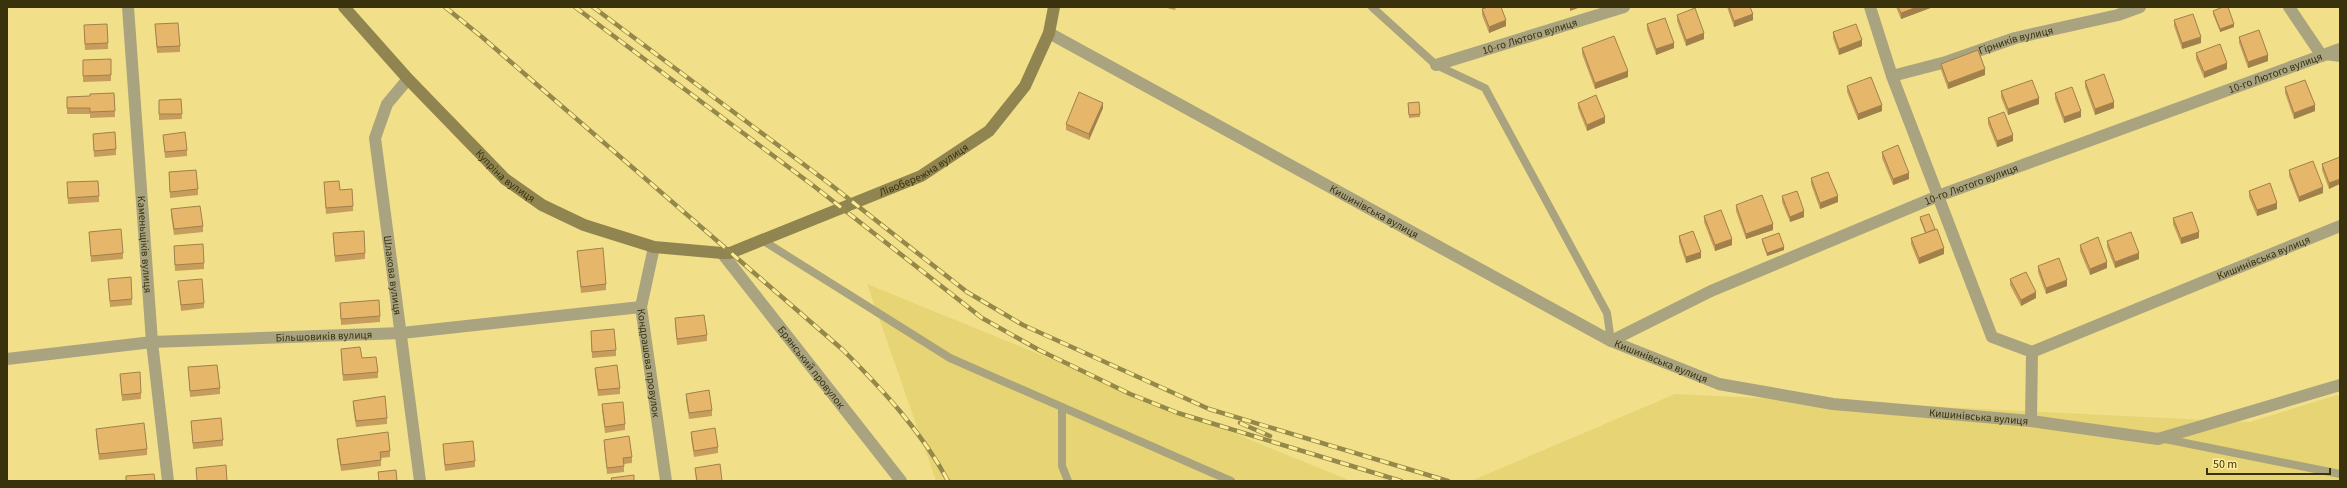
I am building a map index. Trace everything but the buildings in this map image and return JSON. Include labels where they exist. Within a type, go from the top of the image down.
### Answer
[{"type":"main road","name":"Купріна вулиця","points":[[344,7],[408,79],[505,179],[542,205],[584,226],[654,247],[722,253]]},
{"type":"main road","name":"Лівобережна вулиця","points":[[722,253],[730,253],[921,176],[989,131],[1026,86],[1049,33],[1054,7]]},
{"type":"street","name":"Каменьщіків вулиця","points":[[128,7],[152,342],[168,481]]},
{"type":"street","name":"10-го Лютого вулиця","points":[[1436,65],[1624,7]]},
{"type":"street","points":[[1870,7],[1892,76],[1992,337],[2032,352],[2031,421]]},
{"type":"street","name":"Гірників вулиця","points":[[1892,76],[1946,62],[2015,38],[2118,15],[2140,7]]},
{"type":"street","points":[[2289,7],[2322,56]]},
{"type":"street","name":"Кишинівська вулиця","points":[[1049,33],[1611,341],[1719,384],[1834,404],[2031,421],[2160,438],[2340,385]]},
{"type":"street","name":"10-го Лютого вулиця","points":[[1611,341],[1711,291],[1938,196],[2340,49]]},
{"type":"street","name":"Шлакова вулиця","points":[[408,79],[387,104],[375,138],[402,333],[420,481]]},
{"type":"street","name":"Кишинівська вулиця","points":[[2032,352],[2340,226]]},
{"type":"street","name":"Кондрашова провулок","points":[[654,247],[641,307],[666,481]]},
{"type":"street","name":"Брянський провулок","points":[[722,253],[900,481]]},
{"type":"street","name":"Більшовиків вулиця","points":[[7,359],[152,342],[402,333],[641,307]]},
{"type":"lane","points":[[1372,7],[1436,65],[1485,88],[1607,313],[1611,341]]},
{"type":"lane","points":[[2322,56],[2340,58]]},
{"type":"lane","points":[[762,240],[950,358],[1231,481]]},
{"type":"lane","points":[[1062,407],[1062,466],[1068,481]]},
{"type":"lane","points":[[2160,438],[2340,474]]},
{"type":"shaded area","points":[[867,284],[1351,481],[936,481]]},
{"type":"shaded area","points":[[1675,394],[2250,422],[2340,394],[2340,481],[1471,481]]},
{"type":"railway","points":[[445,7],[482,37],[843,350],[887,396],[914,428],[938,463],[948,481]]},
{"type":"railway","points":[[575,7],[815,187],[982,318],[1039,350],[1130,394],[1178,413],[1401,481]]},
{"type":"railway","points":[[593,7],[826,181],[967,292],[1023,325],[1209,409],[1448,481]]},
{"type":"railway","points":[[1240,423],[1270,436]]}]
